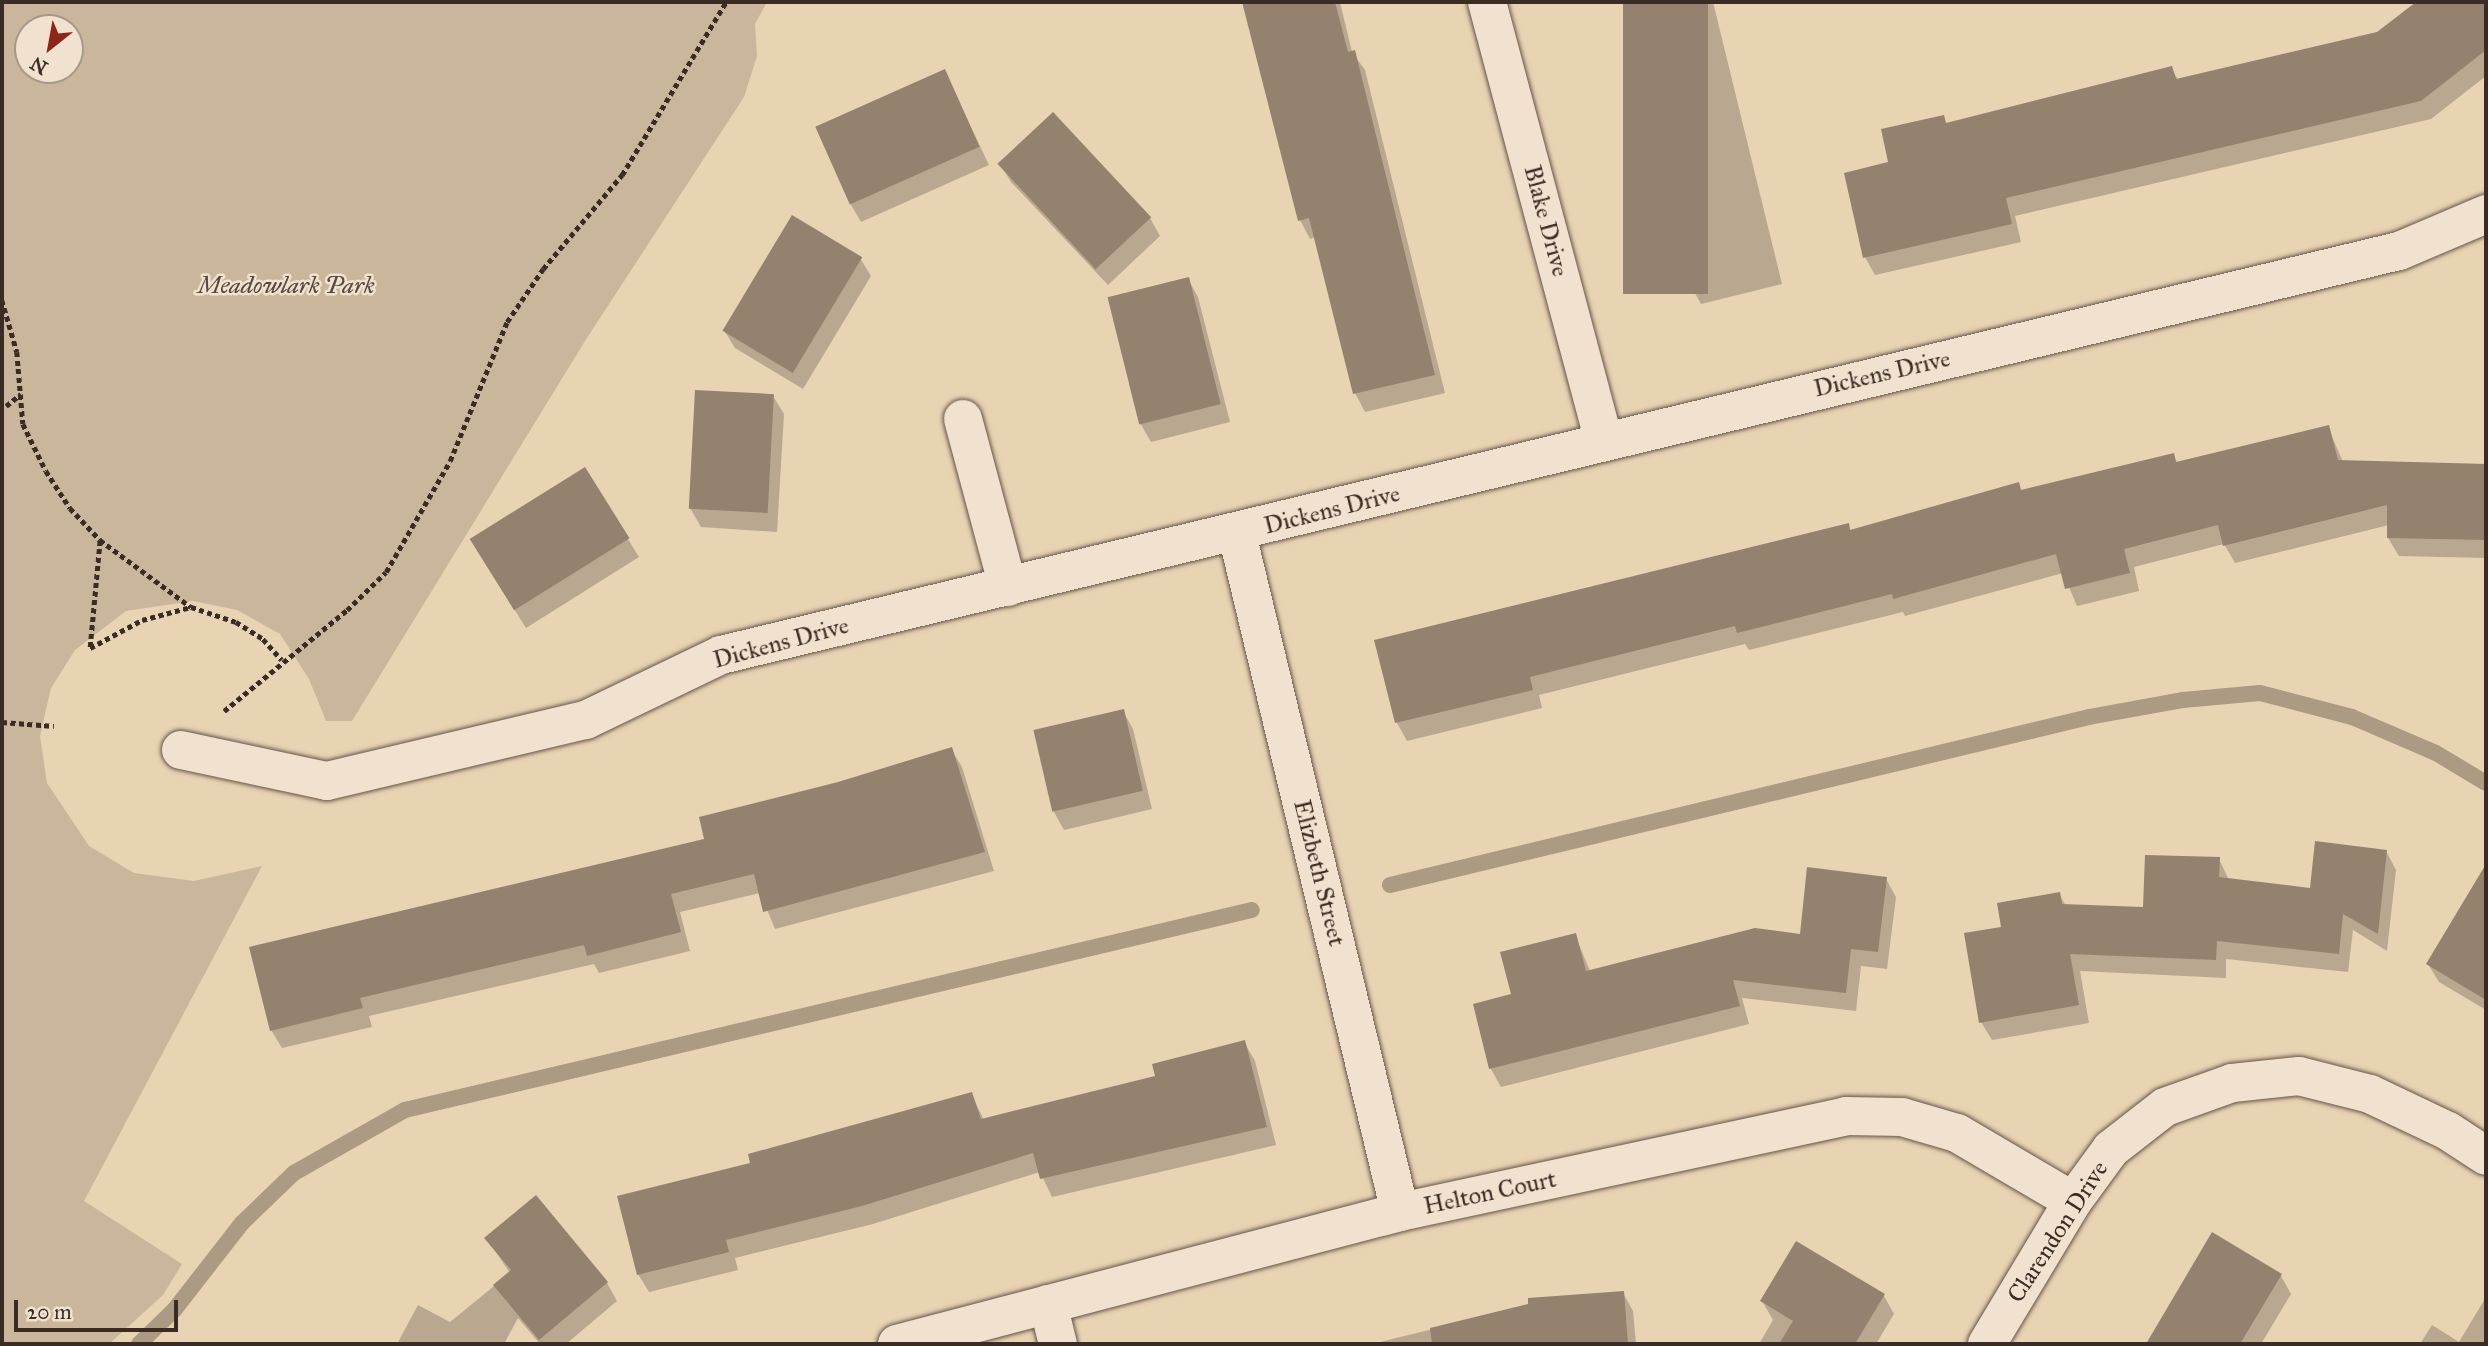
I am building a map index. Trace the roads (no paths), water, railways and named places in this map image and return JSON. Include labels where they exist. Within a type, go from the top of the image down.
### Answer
[{"type":"street","name":"Blake Drive","points":[[1487,2],[1604,441]]},
{"type":"street","name":"Dickens Drive","points":[[181,750],[327,781],[586,720],[721,655],[1237,534],[1604,441],[2399,251],[2484,220]]},
{"type":"street","points":[[962,419],[1008,587]]},
{"type":"street","name":"Elizbeth Street","points":[[1237,534],[1400,1212]]},
{"type":"street","name":"Clarendon Drive","points":[[1987,1344],[2073,1201],[2111,1149],[2165,1107],[2232,1083],[2299,1076],[2370,1094],[2448,1131],[2486,1156]]},
{"type":"street","name":"Helton Court","points":[[897,1344],[1400,1212],[1846,1116],[1902,1117],[1957,1133],[2073,1201]]},
{"type":"street","points":[[1048,1304],[1058,1344]]},
{"type":"waterway","points":[[1390,885],[2089,717],[2183,700],[2260,693],[2352,717],[2436,753],[2486,783]]},
{"type":"waterway","points":[[139,1344],[175,1309],[242,1223],[294,1173],[405,1110],[1252,910]]},
{"type":"park label","name":"Meadowlark Park","points":[[286,286]]}]
